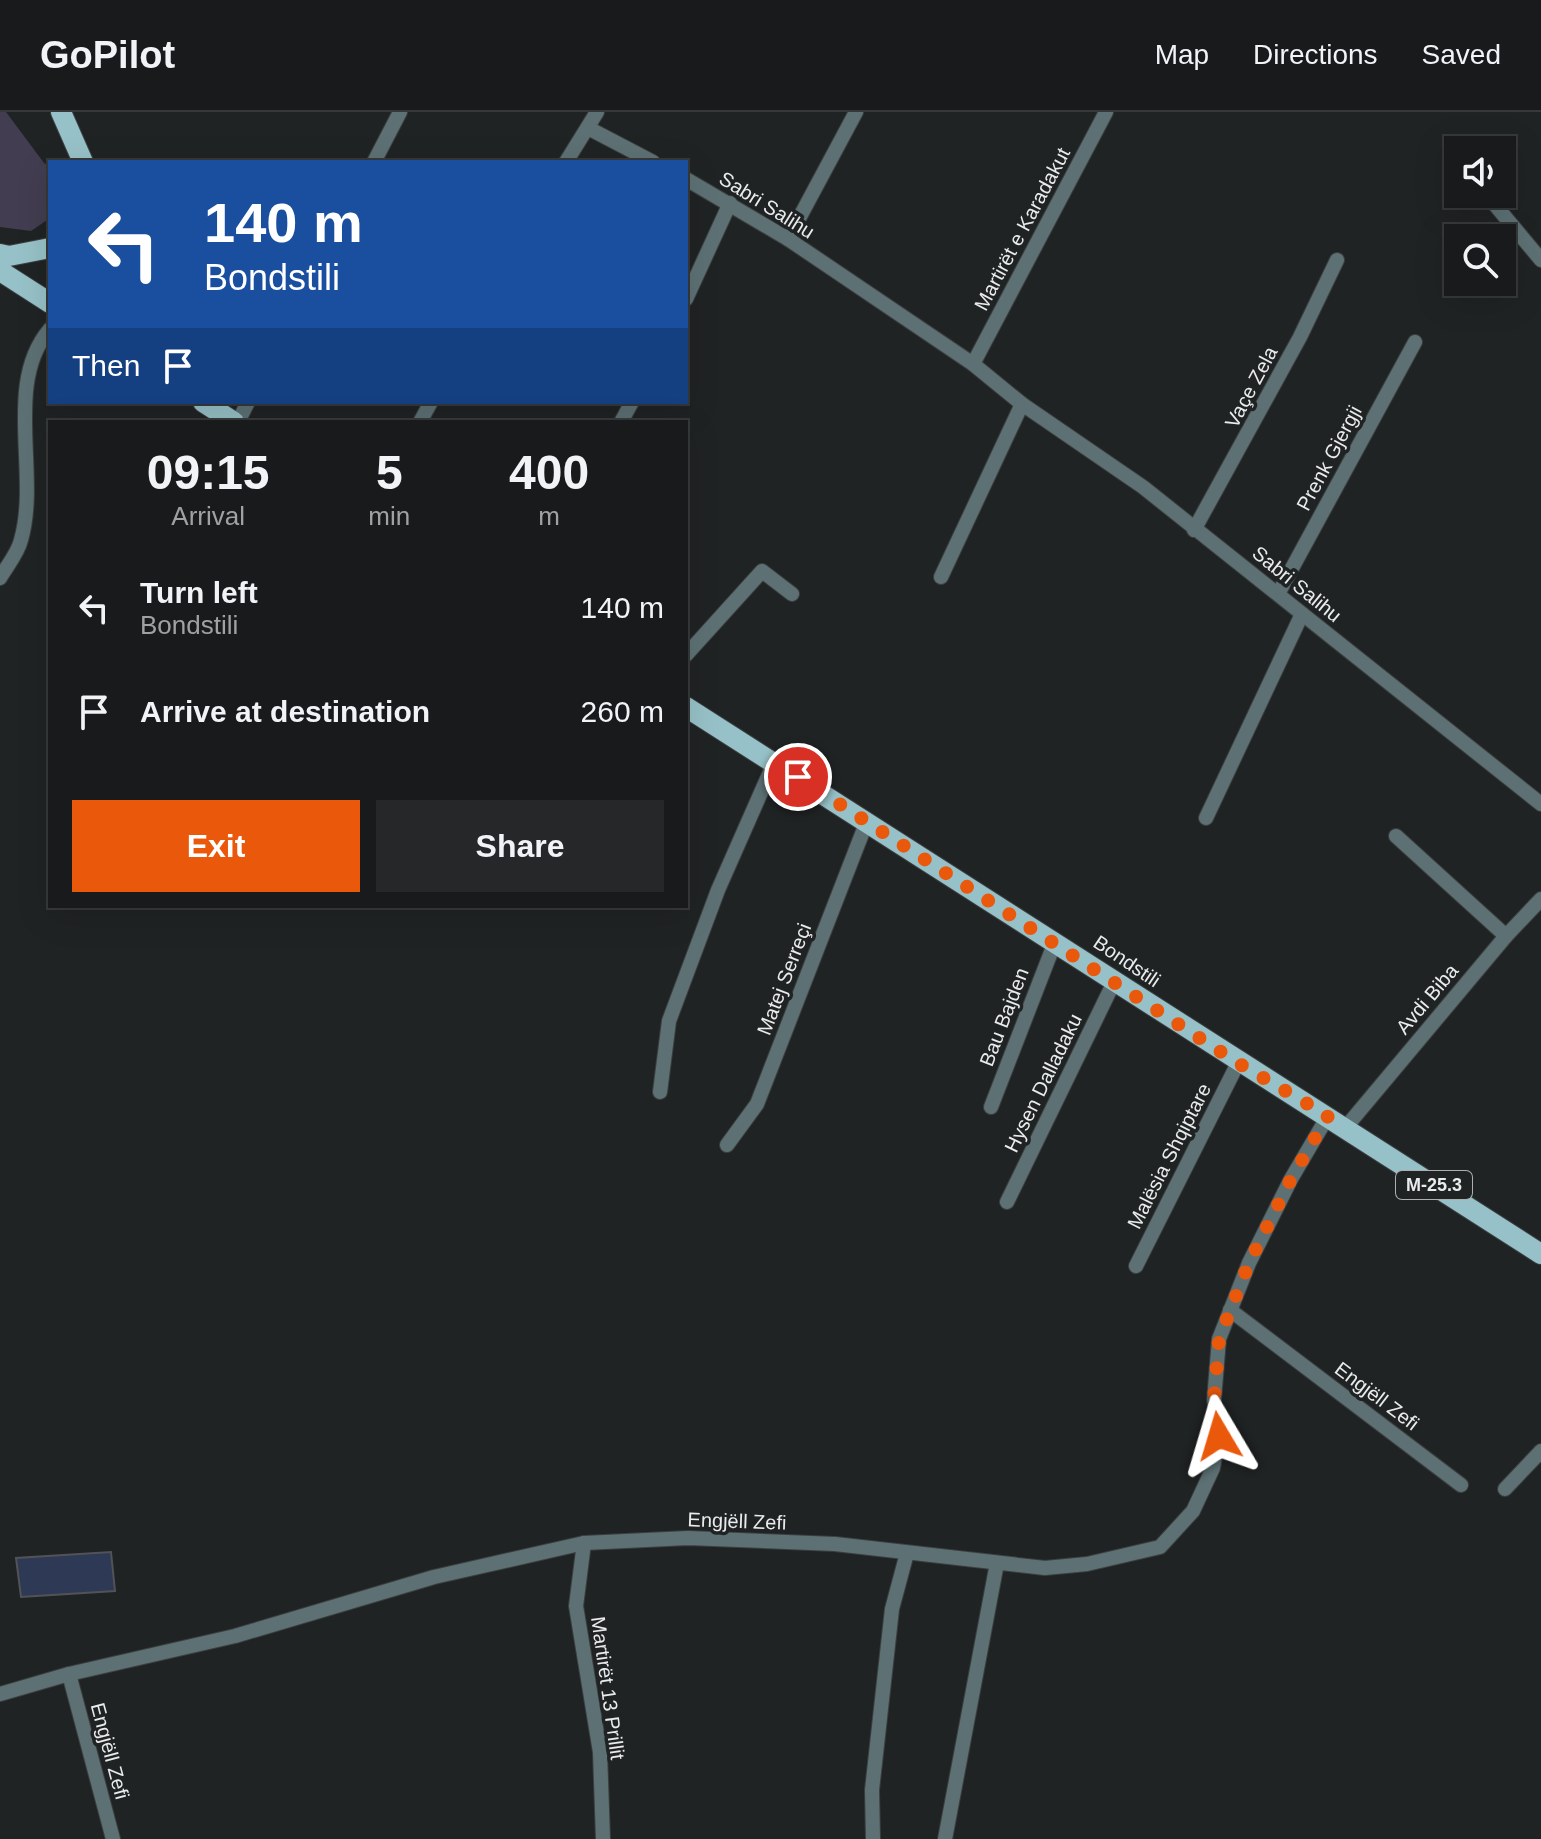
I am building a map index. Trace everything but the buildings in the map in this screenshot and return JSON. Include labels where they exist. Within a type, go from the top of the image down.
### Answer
[{"type":"main road","points":[[63,113],[82,160]]},
{"type":"main road","points":[[0,254],[9,256],[48,248]]},
{"type":"main road","points":[[0,271],[48,302]]},
{"type":"main road","points":[[206,404],[233,420]]},
{"type":"main road","name":"Bondstili","points":[[688,708],[1055,942],[1238,1063],[1346,1127],[1541,1254]]},
{"type":"street","points":[[375,160],[400,112]]},
{"type":"street","points":[[567,160],[597,112]]},
{"type":"street","points":[[788,239],[856,112]]},
{"type":"street","name":"Martirët e Karadakut","points":[[973,364],[1106,112]]},
{"type":"street","points":[[588,128],[649,160]]},
{"type":"street","name":"Sabri Salihu","points":[[688,180],[788,239],[973,364],[1022,404],[1143,487],[1541,804]]},
{"type":"street","points":[[688,295],[730,203]]},
{"type":"street","points":[[1498,208],[1541,260]]},
{"type":"street","name":"Vaçe Zela","points":[[1194,530],[1300,337],[1337,260]]},
{"type":"street","points":[[0,578],[21,541],[27,490],[28,369],[40,341],[48,331]]},
{"type":"street","name":"Prenk Gjergji","points":[[1278,594],[1415,342]]},
{"type":"street","points":[[941,577],[1022,404]]},
{"type":"street","points":[[688,653],[762,571],[792,594]]},
{"type":"street","points":[[1206,818],[1302,614]]},
{"type":"street","points":[[660,1092],[669,1021],[718,890],[774,763]]},
{"type":"street","name":"Matej Serreçi","points":[[727,1145],[757,1104],[867,821]]},
{"type":"street","points":[[1396,836],[1506,936]]},
{"type":"street","name":"Avdi Biba","points":[[1346,1127],[1506,936],[1541,899]]},
{"type":"street","name":"Bau Bajden","points":[[991,1107],[1055,942]]},
{"type":"street","name":"Hysen Dalladaku","points":[[1007,1202],[1114,982]]},
{"type":"street","name":"Malësia Shqiptare","points":[[1136,1266],[1238,1063]]},
{"type":"street","name":"Engjëll Zefi","points":[[0,1694],[69,1674],[235,1636],[434,1577],[584,1543],[688,1538],[835,1544],[1045,1568],[1133,1555],[1160,1547],[1193,1511],[1213,1468],[1219,1436],[1214,1400],[1219,1339],[1230,1310],[1249,1263],[1291,1179],[1328,1116]]},
{"type":"street","name":"Engjëll Zefi","points":[[1230,1310],[1461,1485]]},
{"type":"street","points":[[1505,1489],[1541,1451]]},
{"type":"street","name":"Martirët 13 Prillit","points":[[584,1543],[576,1606],[600,1752],[603,1839]]},
{"type":"street","points":[[873,1839],[872,1790],[892,1609],[907,1553]]},
{"type":"street","points":[[945,1839],[997,1563]]},
{"type":"street","name":"Engjëll Zefi","points":[[69,1674],[113,1839]]},
{"type":"shaded area","points":[[0,112],[6,112],[48,166],[48,219],[31,231],[0,227]]},
{"type":"route","points":[[798,777],[1238,1063],[1328,1116],[1291,1179],[1249,1263],[1219,1339],[1214,1400],[1219,1436]]}]
